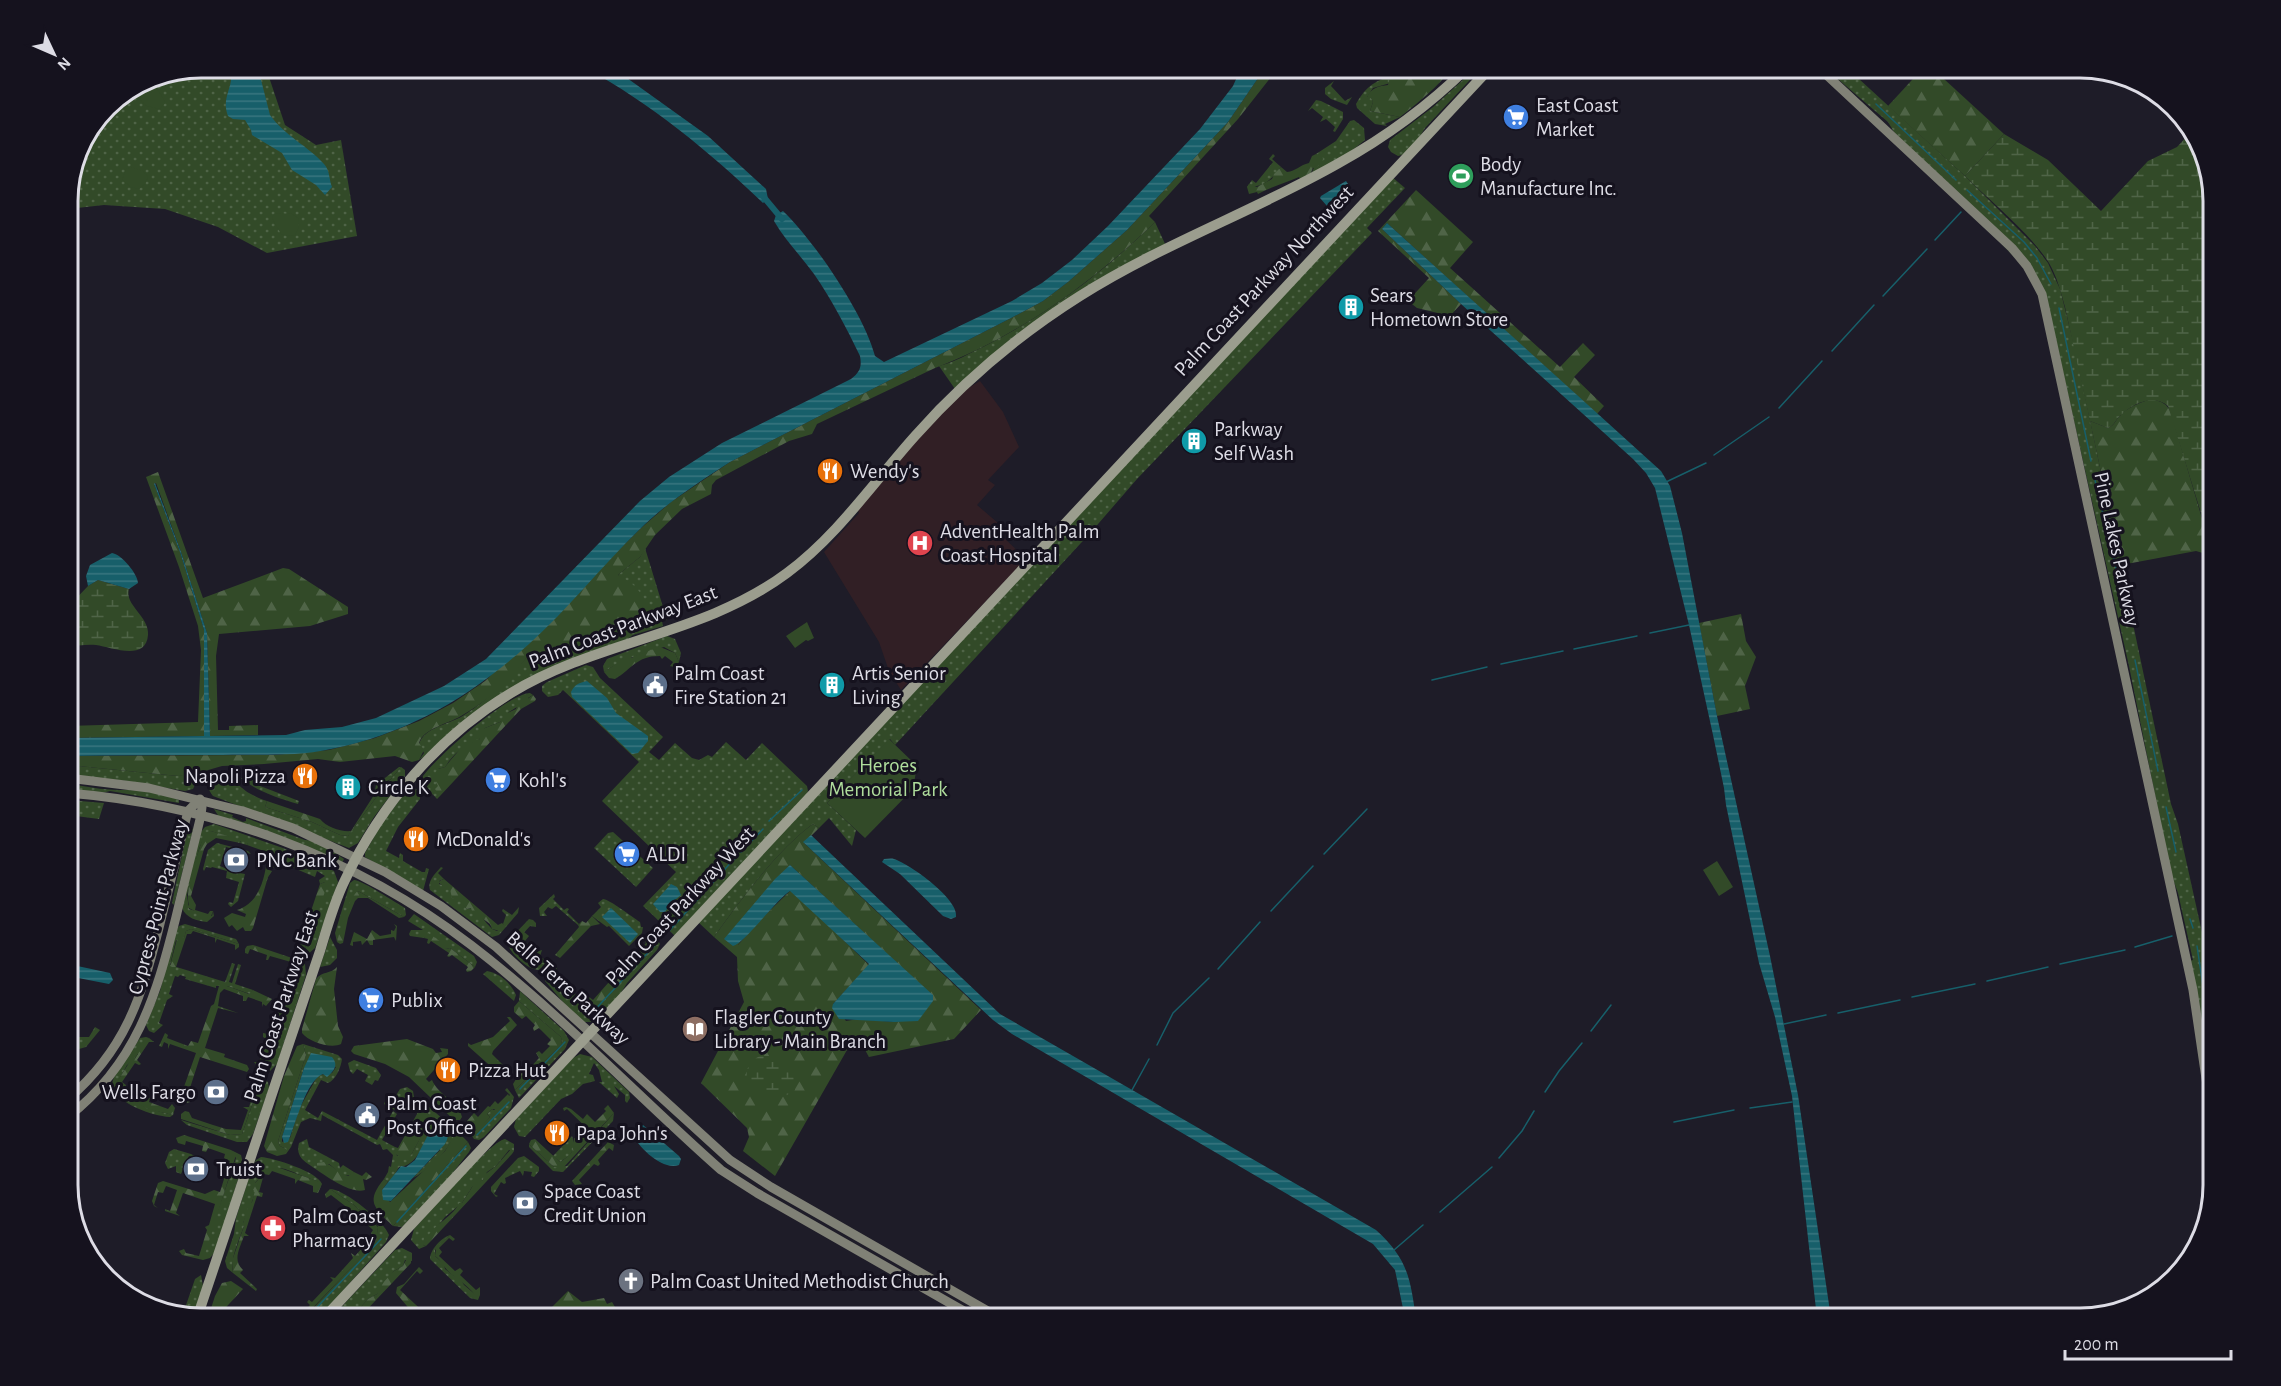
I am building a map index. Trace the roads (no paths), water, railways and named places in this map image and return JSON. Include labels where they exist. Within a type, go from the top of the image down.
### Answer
[{"type":"main road","name":"Palm Coast Parkway East","points":[[200,1308],[344,881],[384,814],[411,777],[448,739],[488,708],[521,687],[561,667],[710,617],[763,590],[826,540],[940,409],[1018,339],[1069,303],[1114,276],[1318,175],[1379,139],[1425,105],[1456,78]]},
{"type":"main road","name":"Palm Coast Parkway Northwest","points":[[1066,521],[1482,78]]},
{"type":"main road","name":"Pine Lakes Parkway","points":[[1830,78],[2012,248],[2027,266],[2042,294],[2051,326],[2193,990],[2203,1055]]},
{"type":"main road","name":"Palm Coast Parkway West","points":[[333,1308],[1066,521]]},
{"type":"main road","name":"Belle Terre Parkway","points":[[78,779],[122,783],[200,799],[272,820],[358,857],[423,894],[474,928],[590,1031],[703,1137],[738,1165],[771,1187],[983,1308]]},
{"type":"main road","name":"Belle Terre Parkway","points":[[78,794],[141,802],[188,812],[270,836],[350,870],[414,906],[470,944],[513,979],[721,1170],[958,1308]]},
{"type":"main road","name":"Cypress Point Parkway","points":[[78,1089],[112,1051],[134,1011],[147,975],[188,812],[200,799]]},
{"type":"main road","name":"Cypress Point Parkway","points":[[78,1108],[101,1087],[129,1049],[148,1013],[162,970],[201,815],[200,799]]},
{"type":"main road","points":[[101,1087],[99,1080],[101,1073],[131,1028],[134,1011]]},
{"type":"main road","points":[[78,1101],[91,1089],[93,1082],[91,1077]]},
{"type":"water","points":[[261,78],[270,115],[326,166],[332,187],[325,195],[316,185],[292,170],[282,153],[252,135],[245,120],[228,116],[226,102],[231,79]]},
{"type":"water","points":[[603,78],[627,78],[708,136],[766,189],[768,199],[763,203],[679,130]]},
{"type":"water","points":[[1237,78],[1258,78],[1228,122],[1127,230],[1068,282],[1043,301],[730,462],[694,486],[639,530],[529,644],[484,681],[437,710],[387,733],[317,752],[276,755],[78,756],[78,738],[204,736],[204,630],[180,552],[155,483],[181,552],[207,633],[210,736],[286,735],[305,730],[342,727],[376,718],[444,686],[486,659],[640,501],[669,477],[722,443],[851,379],[860,369],[860,356],[833,304],[809,267],[774,221],[776,215],[783,211],[823,259],[860,320],[875,356],[884,362],[1012,301],[1042,283],[1072,260],[1108,226],[1200,129]]},
{"type":"water","points":[[1346,181],[1347,188],[1327,206],[1320,198],[1321,196]]},
{"type":"water","points":[[1387,223],[1661,471],[1670,486],[1682,533],[1717,716],[1798,1095],[1830,1308],[1816,1308],[1792,1096],[1775,1017],[1759,963],[1689,625],[1655,488],[1646,473],[1633,459],[1461,304],[1382,229]]},
{"type":"water","points":[[112,553],[128,565],[138,583],[129,589],[98,580],[88,586],[86,576],[90,565]]},
{"type":"water","points":[[587,681],[607,698],[616,713],[648,736],[648,741],[638,753],[632,754],[572,697],[571,692],[574,687]]},
{"type":"water","points":[[811,835],[1000,1014],[1376,1230],[1395,1250],[1406,1270],[1415,1308],[1403,1308],[1395,1270],[1373,1244],[1012,1034],[993,1020],[803,842]]},
{"type":"water","points":[[884,859],[901,862],[932,883],[950,901],[956,917],[951,919],[943,916],[900,874],[882,862]]},
{"type":"water","points":[[790,865],[933,995],[933,1001],[918,1021],[839,1019],[832,1008],[833,1004],[869,964],[790,891],[738,943],[733,946],[724,939],[775,879]]},
{"type":"water","points":[[671,884],[677,887],[681,895],[665,912],[660,912],[653,904]]},
{"type":"water","points":[[611,908],[638,934],[630,943],[602,917]]},
{"type":"water","points":[[78,966],[110,973],[113,980],[109,984],[78,978]]},
{"type":"water","points":[[311,1053],[332,1057],[335,1068],[327,1077],[323,1074],[311,1085],[288,1142],[284,1143],[282,1137]]},
{"type":"water","points":[[436,1125],[443,1127],[447,1132],[448,1137],[445,1144],[391,1201],[383,1200],[382,1190],[401,1166],[406,1167],[415,1160],[430,1131]]},
{"type":"water","points":[[643,1125],[679,1156],[681,1159],[679,1165],[672,1166],[658,1161],[639,1145],[632,1133],[636,1126]]},
{"type":"waterway","points":[[1876,104],[1956,180]]},
{"type":"waterway","points":[[1967,190],[2024,242],[2037,258],[2051,284]]},
{"type":"waterway","points":[[762,195],[782,219]]},
{"type":"waterway","points":[[1935,240],[1961,212]]},
{"type":"waterway","points":[[1883,296],[1927,249]]},
{"type":"waterway","points":[[1832,351],[1874,305]]},
{"type":"waterway","points":[[2059,308],[2091,461]]},
{"type":"waterway","points":[[1779,408],[1822,361]]},
{"type":"waterway","points":[[1714,455],[1769,417]]},
{"type":"waterway","points":[[1666,482],[1706,463]]},
{"type":"waterway","points":[[2094,476],[2116,568]]},
{"type":"waterway","points":[[2123,604],[2128,624]]},
{"type":"waterway","points":[[1650,633],[1689,625]]},
{"type":"waterway","points":[[1574,649],[1637,636]]},
{"type":"waterway","points":[[1501,664],[1563,651]]},
{"type":"waterway","points":[[2135,660],[2158,771]]},
{"type":"waterway","points":[[1432,680],[1487,667]]},
{"type":"waterway","points":[[769,821],[802,790]]},
{"type":"waterway","points":[[2166,807],[2176,852]]},
{"type":"waterway","points":[[1324,854],[1367,809]]},
{"type":"waterway","points":[[741,852],[763,829]]},
{"type":"waterway","points":[[670,930],[735,858]]},
{"type":"waterway","points":[[1271,911],[1313,866]]},
{"type":"waterway","points":[[2190,919],[2193,928]]},
{"type":"waterway","points":[[1218,969],[1260,922]]},
{"type":"waterway","points":[[2135,947],[2172,936]]},
{"type":"waterway","points":[[590,1015],[654,946]]},
{"type":"waterway","points":[[2197,946],[2203,986]]},
{"type":"waterway","points":[[2060,964],[2125,950]]},
{"type":"waterway","points":[[1987,981],[2048,967]]},
{"type":"waterway","points":[[1157,1045],[1173,1013],[1209,978]]},
{"type":"waterway","points":[[1912,997],[1975,984]]},
{"type":"waterway","points":[[1838,1013],[1900,1000]]},
{"type":"waterway","points":[[1591,1031],[1611,1005]]},
{"type":"waterway","points":[[1784,1024],[1826,1015]]},
{"type":"waterway","points":[[520,1089],[565,1042]]},
{"type":"waterway","points":[[1545,1092],[1582,1043]]},
{"type":"waterway","points":[[1132,1090],[1149,1059]]},
{"type":"waterway","points":[[477,1135],[509,1102]]},
{"type":"waterway","points":[[1750,1108],[1792,1102]]},
{"type":"waterway","points":[[1674,1122],[1734,1110]]},
{"type":"waterway","points":[[1499,1158],[1522,1131],[1534,1111]]},
{"type":"waterway","points":[[397,1222],[466,1146]]},
{"type":"waterway","points":[[1440,1212],[1492,1167]]},
{"type":"waterway","points":[[1394,1250],[1423,1225]]},
{"type":"waterway","points":[[316,1308],[381,1239]]},
{"type":"place","name":"East Coast Market","points":[[1516,117]]},
{"type":"place","name":"Body Manufacture Inc.","points":[[1461,176]]},
{"type":"place","name":"Sears Hometown Store","points":[[1351,307]]},
{"type":"place","name":"Parkway Self Wash","points":[[1194,441]]},
{"type":"place","name":"Wendy's","points":[[830,471]]},
{"type":"place","name":"AdventHealth Palm Coast Hospital","points":[[920,543]]},
{"type":"place","name":"Palm Coast Fire Station 21","points":[[655,685]]},
{"type":"place","name":"Artis Senior Living","points":[[832,685]]},
{"type":"place","name":"Napoli Pizza","points":[[305,776]]},
{"type":"place","name":"Kohl's","points":[[498,780]]},
{"type":"place","name":"Circle K","points":[[348,787]]},
{"type":"place","name":"McDonald's","points":[[416,839]]},
{"type":"place","name":"ALDI","points":[[627,854]]},
{"type":"place","name":"PNC Bank","points":[[236,860]]},
{"type":"place","name":"Publix","points":[[371,1000]]},
{"type":"place","name":"Flagler County Library - Main Branch","points":[[695,1029]]},
{"type":"place","name":"Pizza Hut","points":[[448,1070]]},
{"type":"place","name":"Wells Fargo","points":[[216,1092]]},
{"type":"place","name":"Palm Coast Post Office","points":[[367,1115]]},
{"type":"place","name":"Papa John's","points":[[557,1133]]},
{"type":"place","name":"Truist","points":[[196,1169]]},
{"type":"place","name":"Space Coast Credit Union","points":[[525,1203]]},
{"type":"place","name":"Palm Coast Pharmacy","points":[[273,1228]]},
{"type":"place","name":"Palm Coast United Methodist Church","points":[[631,1281]]},
{"type":"park label","name":"Heroes Memorial Park","points":[[888,777]]}]
